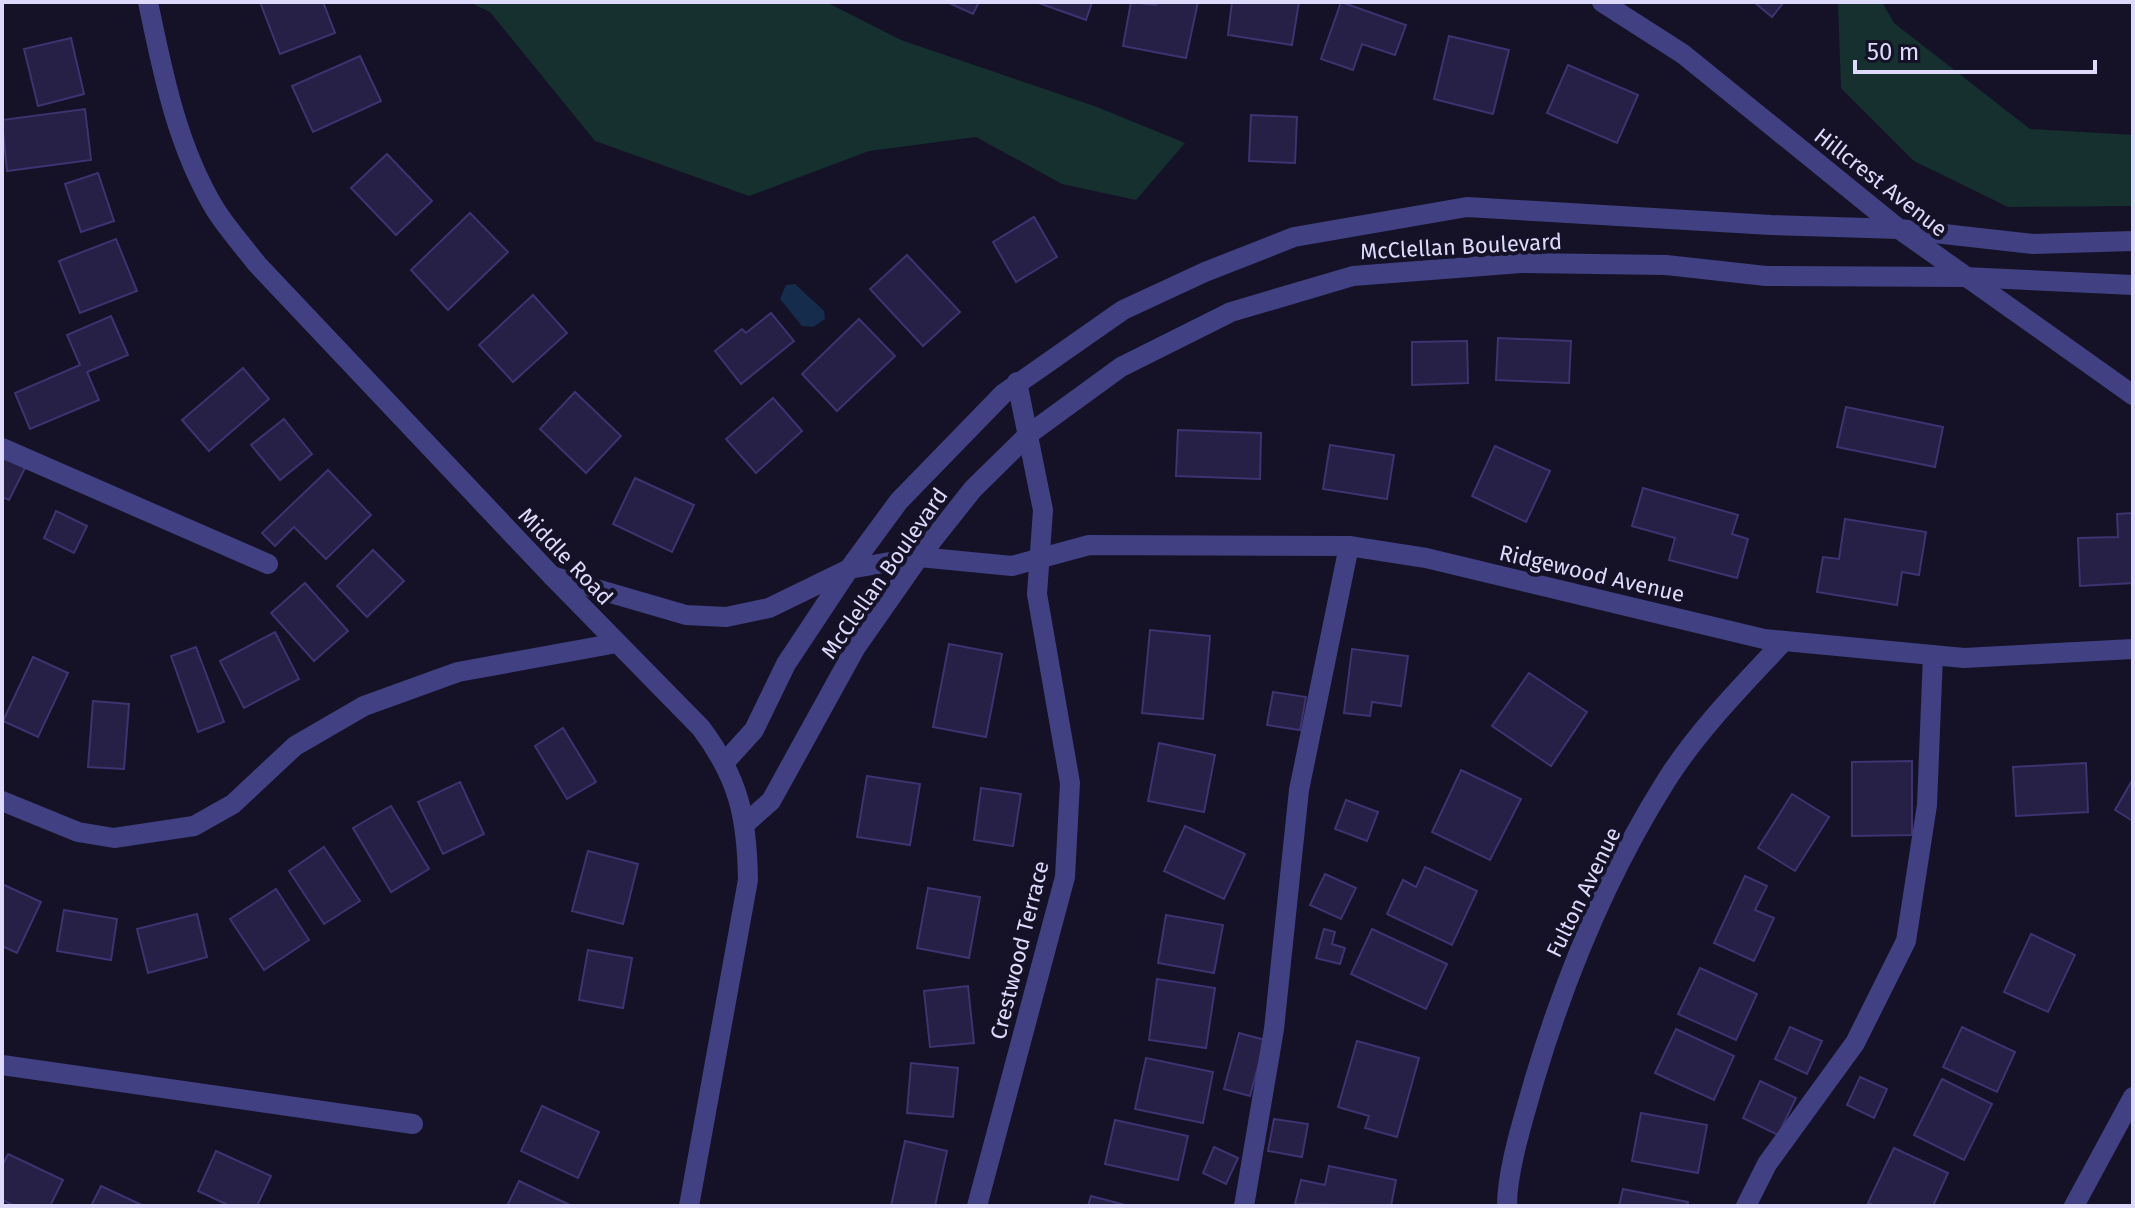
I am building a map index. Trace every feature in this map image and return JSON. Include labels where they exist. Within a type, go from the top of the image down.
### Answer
[{"type":"street","name":"Middle Road","points":[[148,2],[167,93],[193,167],[216,211],[257,264],[552,576],[701,728],[724,763],[740,796],[748,880],[689,1206]]},
{"type":"street","name":"Hillcrest Avenue","points":[[1602,2],[1683,54],[1899,229],[2133,395]]},
{"type":"street","name":"McClellan Boulevard","points":[[724,763],[754,730],[786,664],[899,501],[1017,382],[1123,310],[1205,272],[1294,237],[1467,207],[1771,225],[1899,229],[2033,244],[2133,241]]},
{"type":"street","name":"McClellan Boulevard","points":[[745,824],[771,801],[856,647],[919,557],[973,489],[1029,434],[1121,367],[1231,312],[1353,276],[1521,263],[1666,265],[1766,276],[1964,277],[2133,285]]},
{"type":"street","points":[[1017,382],[1043,510],[1040,559]]},
{"type":"street","points":[[2,448],[268,564]]},
{"type":"street","name":"Ridgewood Avenue","points":[[849,569],[919,557],[1012,566],[1089,545],[1349,546],[1426,558],[1784,641],[1964,658],[2133,649]]},
{"type":"street","points":[[1244,1206],[1274,1029],[1299,790],[1349,546]]},
{"type":"street","name":"Crestwood Terrace","points":[[977,1206],[1065,877],[1070,783],[1037,594],[1040,559]]},
{"type":"street","name":"McClellan Boulevard","points":[[552,576],[686,615],[726,617],[769,608],[849,569]]},
{"type":"street","name":"Fulton Avenue","points":[[1507,1206],[1529,1100],[1555,1012],[1584,935],[1666,780],[1730,699],[1784,641]]},
{"type":"street","points":[[2,801],[78,832],[114,838],[194,826],[233,804],[295,746],[364,706],[458,672],[617,643]]},
{"type":"street","points":[[1746,1206],[1767,1164],[1855,1043],[1906,941],[1927,805],[1933,655]]},
{"type":"street","points":[[2,1065],[413,1124]]},
{"type":"street","points":[[2074,1206],[2127,1118],[2133,1097]]},
{"type":"green space","points":[[469,2],[826,2],[901,40],[1097,107],[1185,143],[1136,200],[1062,184],[976,137],[869,151],[749,196],[595,141],[490,12]]},
{"type":"green space","points":[[1838,2],[1882,2],[1894,23],[2030,129],[2133,135],[2133,206],[2008,207],[1914,161],[1841,88]]},
{"type":"water","points":[[795,284],[824,311],[825,319],[813,327],[802,326],[780,299],[786,285]]},
{"type":"building","points":[[260,2],[323,2],[335,33],[280,54]]},
{"type":"building","points":[[947,2],[979,2],[973,14]]},
{"type":"building","points":[[1036,2],[1092,2],[1086,20]]},
{"type":"building","points":[[1131,2],[1156,5],[1157,2],[1198,2],[1186,58],[1123,46]]},
{"type":"building","points":[[1232,2],[1299,2],[1292,45],[1228,35]]},
{"type":"building","points":[[1341,2],[1406,25],[1395,55],[1362,44],[1353,70],[1321,59]]},
{"type":"building","points":[[1754,2],[1784,2],[1772,17]]},
{"type":"building","points":[[1449,36],[1509,50],[1493,114],[1434,99]]},
{"type":"building","points":[[71,38],[84,94],[38,106],[24,49]]},
{"type":"building","points":[[360,56],[381,101],[313,132],[292,86]]},
{"type":"building","points":[[1568,65],[1638,95],[1617,143],[1547,113]]},
{"type":"building","points":[[85,109],[91,160],[7,171],[2,120]]},
{"type":"building","points":[[1251,115],[1297,117],[1295,163],[1249,161]]},
{"type":"building","points":[[387,154],[432,201],[396,235],[351,188]]},
{"type":"building","points":[[98,173],[114,221],[81,232],[65,184]]},
{"type":"building","points":[[470,213],[508,252],[448,310],[411,270]]},
{"type":"building","points":[[1034,217],[1057,257],[1016,282],[993,242]]},
{"type":"building","points":[[116,239],[137,291],[80,313],[59,261]]},
{"type":"building","points":[[907,255],[960,312],[923,346],[870,289]]},
{"type":"building","points":[[533,295],[567,333],[513,382],[479,345]]},
{"type":"building","points":[[771,313],[794,341],[741,384],[715,351],[742,329],[746,333]]},
{"type":"building","points":[[111,316],[128,355],[87,372],[99,400],[30,429],[15,393],[80,365],[67,335]]},
{"type":"building","points":[[859,319],[895,356],[837,411],[802,374]]},
{"type":"building","points":[[1498,338],[1571,341],[1569,383],[1496,380]]},
{"type":"building","points":[[1467,341],[1468,383],[1412,385],[1412,342]]},
{"type":"building","points":[[243,368],[269,399],[209,451],[182,420]]},
{"type":"building","points":[[575,392],[621,436],[586,473],[540,429]]},
{"type":"building","points":[[773,398],[802,431],[756,473],[726,439]]},
{"type":"building","points":[[1846,407],[1943,427],[1935,467],[1837,447]]},
{"type":"building","points":[[284,419],[312,454],[280,480],[251,445]]},
{"type":"building","points":[[1178,430],[1261,433],[1260,479],[1176,476]]},
{"type":"building","points":[[1330,445],[1394,455],[1387,499],[1323,489]]},
{"type":"building","points":[[1495,446],[1550,471],[1526,522],[1472,496]]},
{"type":"building","points":[[2,455],[26,466],[9,500],[2,497]]},
{"type":"building","points":[[328,470],[371,515],[326,559],[294,527],[275,546],[262,533]]},
{"type":"building","points":[[635,478],[694,505],[672,552],[613,524]]},
{"type":"building","points":[[1643,488],[1738,515],[1732,534],[1748,539],[1737,578],[1669,560],[1675,538],[1632,526]]},
{"type":"building","points":[[56,511],[87,526],[74,553],[44,538]]},
{"type":"building","points":[[2133,513],[2133,583],[2080,586],[2078,538],[2118,537],[2117,514]]},
{"type":"building","points":[[1845,519],[1926,532],[1919,575],[1902,572],[1897,605],[1817,592],[1823,557],[1839,559]]},
{"type":"building","points":[[373,550],[404,581],[367,617],[337,586]]},
{"type":"building","points":[[305,583],[348,631],[314,661],[271,613]]},
{"type":"building","points":[[1150,630],[1210,636],[1203,719],[1142,713]]},
{"type":"building","points":[[275,632],[299,679],[244,708],[220,661]]},
{"type":"building","points":[[949,644],[1002,654],[986,737],[933,727]]},
{"type":"building","points":[[196,647],[224,722],[198,732],[171,656]]},
{"type":"building","points":[[1352,649],[1408,656],[1401,706],[1372,702],[1370,716],[1344,713]]},
{"type":"building","points":[[33,657],[68,673],[38,737],[3,721]]},
{"type":"building","points":[[1529,673],[1587,712],[1551,766],[1492,726]]},
{"type":"building","points":[[1273,692],[1306,697],[1300,730],[1267,725]]},
{"type":"building","points":[[93,701],[129,704],[124,769],[88,767]]},
{"type":"building","points":[[563,728],[596,782],[567,799],[535,746]]},
{"type":"building","points":[[1159,743],[1215,755],[1204,812],[1148,801]]},
{"type":"building","points":[[1912,761],[1912,835],[1852,836],[1852,762]]},
{"type":"building","points":[[2086,763],[2088,812],[2016,816],[2013,767]]},
{"type":"building","points":[[1461,770],[1521,799],[1490,860],[1432,832]]},
{"type":"building","points":[[867,776],[920,784],[910,845],[857,837]]},
{"type":"building","points":[[2133,779],[2133,821],[2115,810]]},
{"type":"building","points":[[460,782],[484,834],[443,854],[418,802]]},
{"type":"building","points":[[981,788],[1021,794],[1013,846],[974,840]]},
{"type":"building","points":[[1792,794],[1829,817],[1795,871],[1758,848]]},
{"type":"building","points":[[1346,800],[1378,812],[1367,841],[1335,829]]},
{"type":"building","points":[[391,806],[429,869],[391,892],[353,828]]},
{"type":"building","points":[[1185,826],[1245,854],[1224,899],[1164,871]]},
{"type":"building","points":[[324,847],[360,901],[324,924],[289,871]]},
{"type":"building","points":[[588,851],[638,864],[623,924],[572,911]]},
{"type":"building","points":[[1425,867],[1477,891],[1452,945],[1387,914],[1403,880],[1416,887]]},
{"type":"building","points":[[1325,874],[1356,888],[1341,919],[1310,905]]},
{"type":"building","points":[[1745,876],[1767,886],[1755,910],[1774,918],[1754,961],[1714,943]]},
{"type":"building","points":[[2,884],[41,902],[17,953],[2,946]]},
{"type":"building","points":[[928,888],[980,897],[969,958],[917,948]]},
{"type":"building","points":[[276,889],[309,940],[264,970],[230,919]]},
{"type":"building","points":[[64,910],[117,919],[111,960],[57,951]]},
{"type":"building","points":[[197,914],[207,957],[148,973],[137,929]]},
{"type":"building","points":[[1166,915],[1223,925],[1214,973],[1158,963]]},
{"type":"building","points":[[1324,929],[1335,932],[1332,944],[1345,948],[1340,964],[1316,958]]},
{"type":"building","points":[[1372,929],[1447,964],[1426,1009],[1351,974]]},
{"type":"building","points":[[2031,934],[2075,955],[2048,1012],[2004,992]]},
{"type":"building","points":[[588,950],[632,958],[623,1008],[579,1000]]},
{"type":"building","points":[[1700,968],[1757,994],[1736,1040],[1678,1014]]},
{"type":"building","points":[[1157,979],[1215,988],[1206,1048],[1149,1040]]},
{"type":"building","points":[[968,986],[974,1043],[930,1047],[924,991]]},
{"type":"building","points":[[1790,1027],[1822,1041],[1807,1074],[1775,1059]]},
{"type":"building","points":[[1962,1027],[2015,1052],[1997,1092],[1943,1067]]},
{"type":"building","points":[[1676,1029],[1734,1056],[1714,1100],[1655,1073]]},
{"type":"building","points":[[1239,1033],[1265,1040],[1250,1096],[1224,1089]]},
{"type":"building","points":[[1357,1041],[1419,1058],[1397,1137],[1365,1128],[1369,1116],[1338,1107]]},
{"type":"building","points":[[1146,1058],[1213,1072],[1203,1123],[1135,1109]]},
{"type":"building","points":[[911,1063],[958,1068],[953,1117],[907,1113]]},
{"type":"building","points":[[1860,1077],[1887,1089],[1874,1118],[1847,1105]]},
{"type":"building","points":[[1942,1079],[1992,1104],[1964,1160],[1914,1135]]},
{"type":"building","points":[[1760,1081],[1796,1098],[1778,1135],[1743,1118]]},
{"type":"building","points":[[542,1106],[599,1132],[578,1178],[521,1151]]},
{"type":"building","points":[[1641,1113],[1707,1125],[1698,1173],[1632,1161]]},
{"type":"building","points":[[1274,1119],[1308,1124],[1302,1157],[1268,1151]]},
{"type":"building","points":[[1115,1120],[1188,1136],[1178,1180],[1105,1164]]},
{"type":"building","points":[[905,1141],[947,1151],[935,1206],[891,1206]]},
{"type":"building","points":[[1214,1147],[1238,1158],[1226,1184],[1203,1173]]},
{"type":"building","points":[[1894,1148],[1948,1173],[1933,1206],[1875,1206],[1868,1203]]},
{"type":"building","points":[[216,1151],[271,1176],[257,1206],[230,1206],[198,1191]]},
{"type":"building","points":[[8,1154],[63,1180],[50,1206],[15,1206],[2,1200],[2,1166]]},
{"type":"building","points":[[1329,1166],[1396,1180],[1391,1206],[1295,1204],[1301,1180],[1325,1185]]},
{"type":"building","points":[[519,1181],[572,1206],[507,1206]]},
{"type":"building","points":[[101,1186],[144,1206],[91,1206]]},
{"type":"building","points":[[1623,1189],[1688,1202],[1687,1206],[1619,1206]]},
{"type":"building","points":[[1091,1196],[1129,1206],[1088,1206]]}]
